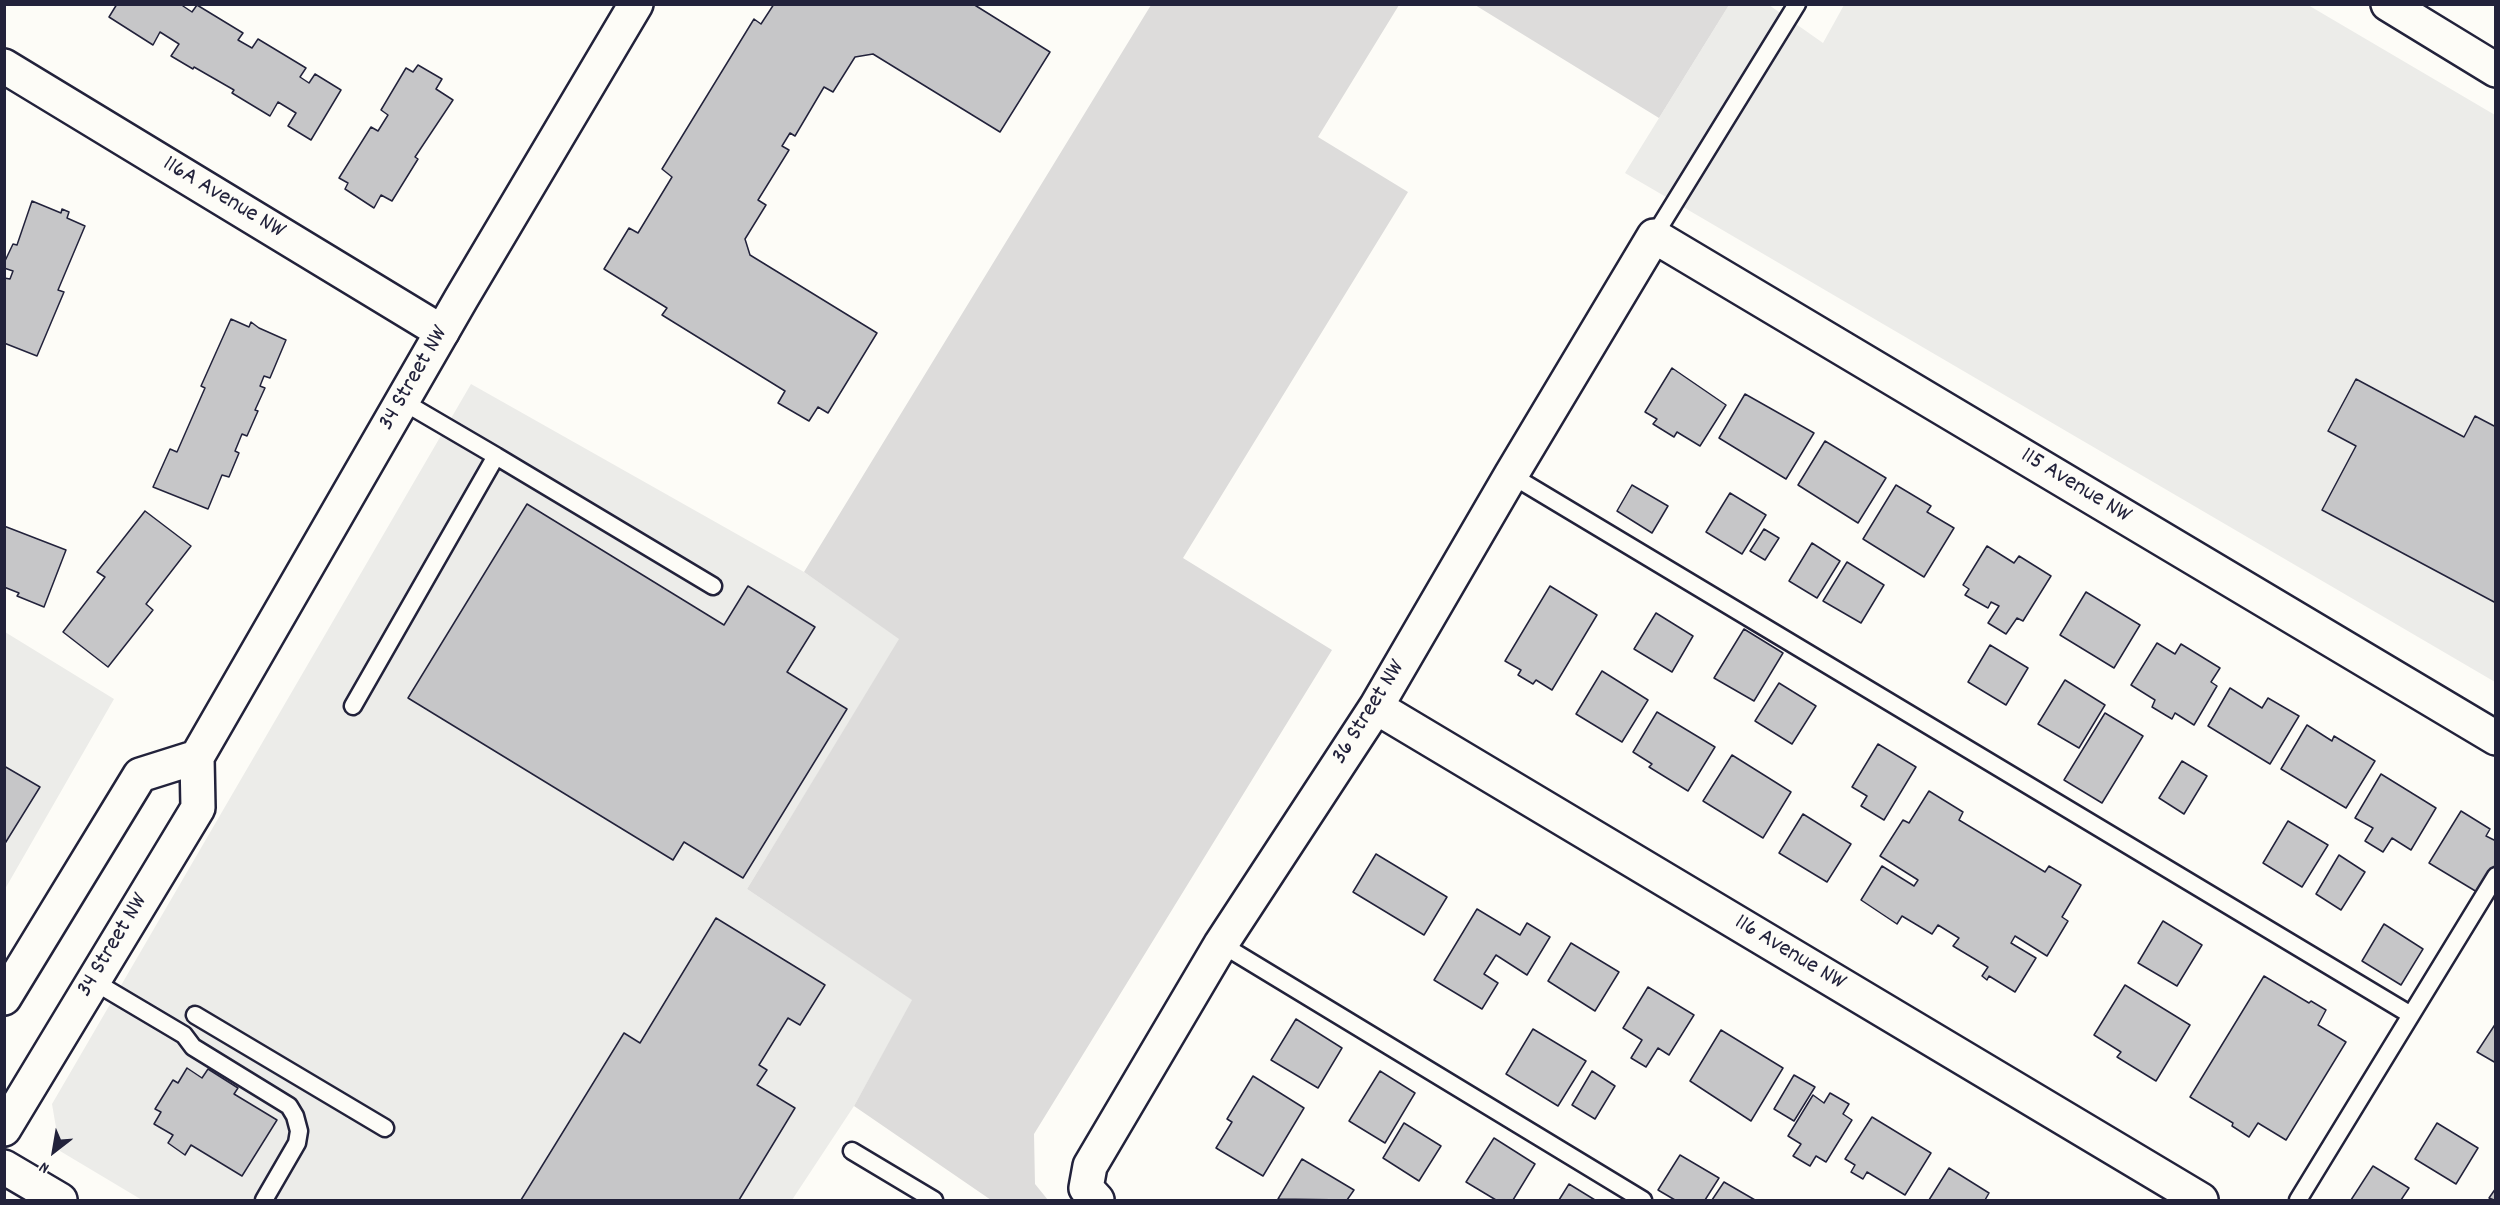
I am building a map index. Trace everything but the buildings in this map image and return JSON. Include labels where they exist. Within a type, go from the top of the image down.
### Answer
[{"type":"street","name":"34 Street NW","points":[[4,1129],[198,808],[197,757],[568,115],[636,4]]},
{"type":"street","points":[[2388,4],[2496,70]]},
{"type":"street","name":"116A Avenue NW","points":[[4,66],[442,332]]},
{"type":"street","name":"36 Street NW","points":[[1092,1194],[1090,1166],[1221,944],[1376,707],[1654,236]]},
{"type":"street","name":"115 Avenue NW","points":[[1654,236],[2496,738]]},
{"type":"street","name":"116 Avenue NW","points":[[1376,707],[2201,1200]]},
{"type":"street","points":[[4,998],[140,775],[197,757]]},
{"type":"street","points":[[4,1167],[60,1200]]},
{"type":"lane","points":[[1654,236],[1797,4]]},
{"type":"lane","points":[[402,401],[713,586]]},
{"type":"lane","points":[[353,706],[496,456]]},
{"type":"lane","points":[[1511,475],[2411,1015]]},
{"type":"lane","points":[[2298,1200],[2496,876]]},
{"type":"lane","points":[[1221,944],[1643,1200]]},
{"type":"lane","points":[[93,981],[184,1035],[193,1047],[278,1097],[289,1106],[295,1116],[299,1131],[297,1143],[264,1200]]},
{"type":"lane","points":[[195,1015],[385,1128]]},
{"type":"lane","points":[[852,1151],[934,1200]]},
{"type":"shaded area","points":[[1151,5],[1399,5],[1318,137],[1408,192],[1183,558],[1332,650],[1034,1134],[1035,1184],[1048,1200],[991,1200],[854,1106],[912,1000],[747,889],[899,639],[804,572]]},
{"type":"shaded area","points":[[1475,5],[1729,5],[1659,118]]},
{"type":"shaded area","points":[[1729,5],[1769,5],[1823,43],[1844,5],[2308,5],[2495,115],[2495,682],[1625,173]]},
{"type":"shaded area","points":[[471,384],[804,572],[900,639],[747,889],[913,1000],[854,1106],[792,1200],[142,1200],[60,1151],[52,1104]]},
{"type":"shaded area","points":[[5,632],[114,699],[5,889]]}]
